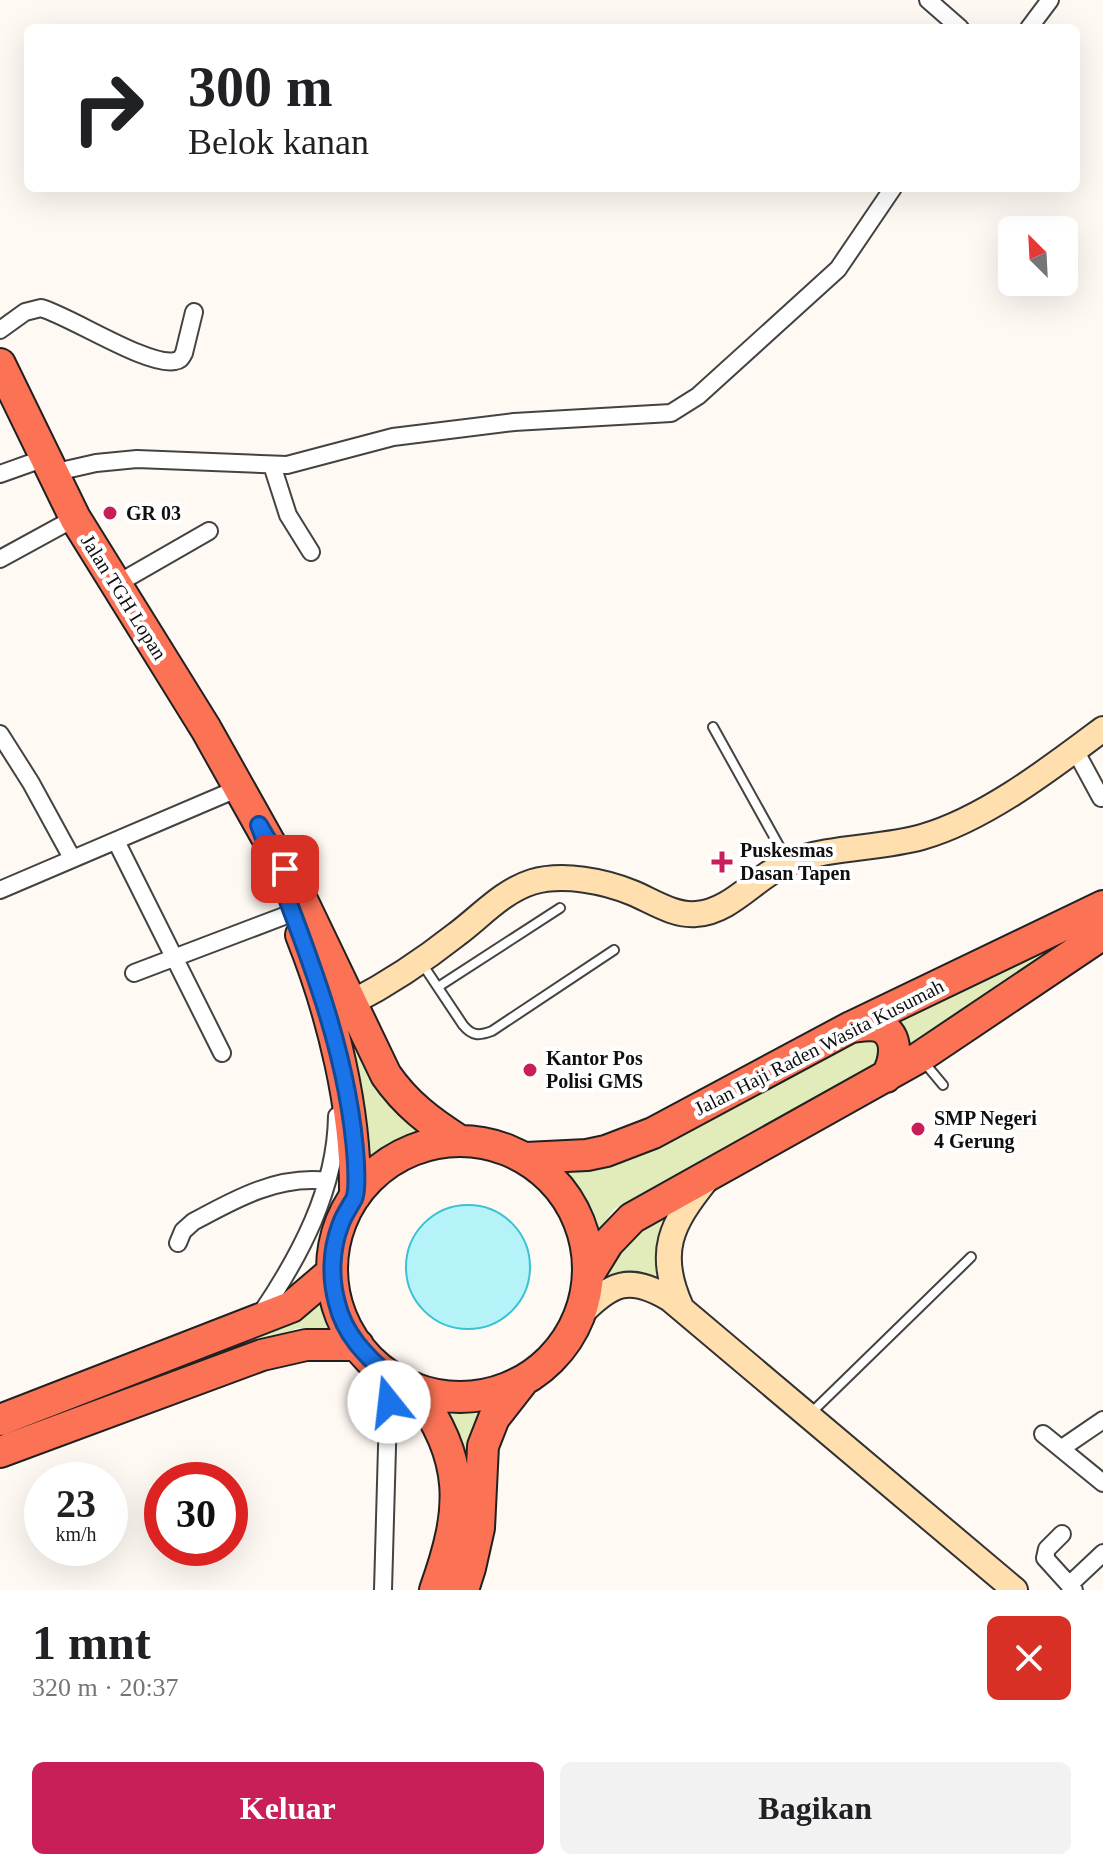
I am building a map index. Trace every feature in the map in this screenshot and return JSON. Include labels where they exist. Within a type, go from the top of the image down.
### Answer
[{"type":"highway","name":"Jalan TGH Lopan","points":[[0,364],[75,518],[181,688],[259,825]]},
{"type":"highway","points":[[259,825],[292,913],[351,1003],[378,1061],[402,1098],[433,1124],[460,1141]]},
{"type":"highway","points":[[259,825],[317,951],[349,1099],[356,1164],[355,1196]]},
{"type":"highway","name":"Jalan Haji Raden Wasita Kusumah","points":[[526,1158],[587,1155],[653,1133],[849,1028],[1103,906]]},
{"type":"highway","points":[[589,1274],[608,1243],[632,1218],[920,1057],[1103,934]]},
{"type":"highway","points":[[849,1028],[875,1025],[887,1033],[893,1043],[895,1058],[886,1077]]},
{"type":"highway","points":[[402,1382],[451,1396],[489,1393],[524,1379],[547,1362],[566,1341],[580,1315],[589,1274],[586,1239],[573,1207],[553,1180],[526,1158],[494,1145],[460,1141],[437,1143],[396,1158],[377,1171],[355,1196],[339,1227],[332,1272],[337,1305],[350,1336],[368,1358],[402,1382],[443,1436],[455,1478],[455,1524],[435,1590]]},
{"type":"highway","points":[[0,1420],[255,1323],[303,1299],[332,1272]]},
{"type":"highway","points":[[0,1452],[262,1355],[306,1345],[358,1345]]},
{"type":"highway","points":[[463,1590],[479,1528],[483,1446],[494,1418],[524,1379]]},
{"type":"street","points":[[928,0],[955,24]]},
{"type":"street","points":[[1032,24],[1050,0]]},
{"type":"street","points":[[0,474],[49,466],[137,459],[272,465],[308,461],[393,437],[514,422],[671,413],[698,396],[838,269],[890,192]]},
{"type":"street","points":[[0,330],[30,310],[46,309],[94,333],[156,358],[172,361],[180,359],[184,353],[194,312]]},
{"type":"street","points":[[272,465],[288,515],[311,552]]},
{"type":"street","points":[[0,559],[75,518]]},
{"type":"street","points":[[115,585],[209,531]]},
{"type":"street","points":[[351,1003],[420,961],[510,893],[530,883],[574,879],[603,884],[675,911],[697,914],[722,905],[789,862],[883,846],[945,830],[1005,797],[1103,729]]},
{"type":"street","points":[[0,734],[72,858]]},
{"type":"street","points":[[1075,750],[1101,798]]},
{"type":"street","points":[[0,890],[239,788]]},
{"type":"street","points":[[116,841],[222,1053]]},
{"type":"street","points":[[134,973],[292,913]]},
{"type":"street","points":[[255,1323],[289,1273],[327,1181],[337,1135],[338,1057]]},
{"type":"street","points":[[681,1307],[668,1271],[670,1243],[682,1213],[715,1170]]},
{"type":"street","points":[[178,1243],[183,1231],[193,1222],[273,1184],[306,1179],[327,1181]]},
{"type":"street","points":[[580,1315],[612,1288],[632,1283],[655,1290],[681,1307],[1015,1590]]},
{"type":"street","points":[[383,1590],[402,1382]]},
{"type":"street","points":[[1062,1448],[1103,1420]]},
{"type":"street","points":[[1043,1434],[1103,1483]]},
{"type":"street","points":[[1062,1534],[1044,1555],[1072,1587],[1103,1553]]},
{"type":"lane","points":[[713,727],[789,862]]},
{"type":"lane","points":[[438,987],[560,908]]},
{"type":"lane","points":[[420,961],[463,1025],[471,1033],[479,1035],[492,1031],[614,950]]},
{"type":"lane","points":[[920,1057],[943,1085]]},
{"type":"lane","points":[[808,1416],[971,1257]]},
{"type":"green space","points":[[1075,935],[907,1062],[890,1022]]},
{"type":"green space","points":[[326,958],[380,1093],[438,1132],[398,1145],[365,1170]]},
{"type":"green space","points":[[867,1028],[883,1033],[886,1065],[614,1209],[593,1239],[586,1199],[560,1170]]},
{"type":"green space","points":[[675,1199],[660,1240],[663,1283],[636,1270],[602,1277],[606,1260]]},
{"type":"green space","points":[[326,1289],[329,1312],[337,1330],[298,1328],[0,1435],[0,1424]]},
{"type":"green space","points":[[486,1402],[470,1436],[464,1545],[437,1403]]},
{"type":"water","points":[[468,1205],[492,1210],[512,1223],[525,1243],[530,1267],[525,1291],[512,1311],[492,1324],[468,1329],[444,1324],[424,1311],[411,1291],[406,1267],[411,1243],[424,1223],[444,1210]]},
{"type":"place","name":"GR 03","points":[[110,513]]},
{"type":"place","name":"Puskesmas Dasan Tapen","points":[[722,862]]},
{"type":"place","name":"Kantor Pos Polisi GMS","points":[[530,1070]]},
{"type":"place","name":"SMP Negeri 4 Gerung","points":[[918,1129]]},
{"type":"route","points":[[285,869],[259,825],[309,954],[349,1099],[356,1164],[355,1196],[339,1227],[333,1249],[332,1272],[337,1305],[350,1336],[368,1358],[389,1376],[389,1402]]}]
